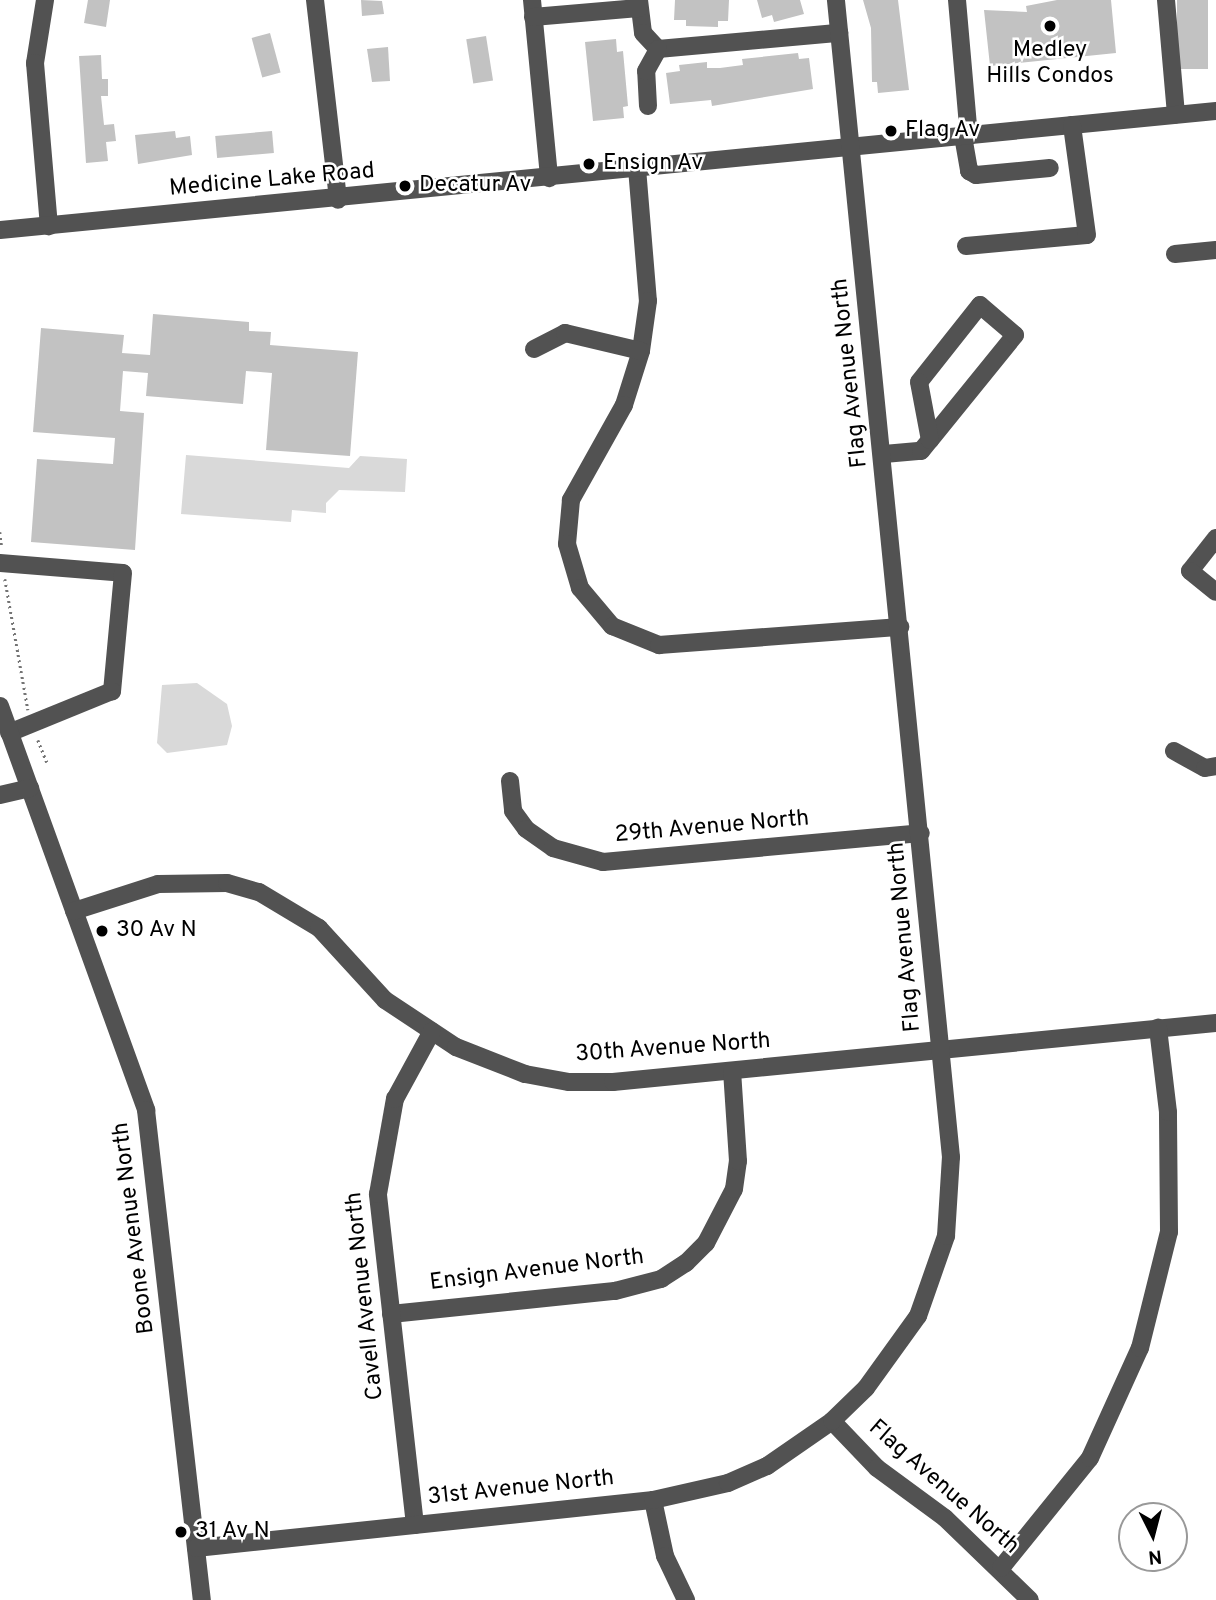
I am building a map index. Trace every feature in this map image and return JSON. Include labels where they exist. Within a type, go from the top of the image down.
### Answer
[{"type":"street","points":[[45,0],[35,63],[49,226]]},
{"type":"street","points":[[315,0],[338,200]]},
{"type":"street","name":"Flag Avenue North","points":[[836,0],[884,454],[951,1157],[946,1236],[918,1316],[866,1388],[832,1421],[877,1468],[1000,1568],[1030,1600]]},
{"type":"street","points":[[957,0],[968,171],[976,175],[1050,168]]},
{"type":"street","points":[[1166,0],[1176,115]]},
{"type":"street","points":[[549,178],[533,9],[639,4],[643,33],[658,49]]},
{"type":"street","points":[[658,49],[839,33]]},
{"type":"street","points":[[648,106],[646,71],[658,49]]},
{"type":"street","name":"Medicine Lake Road","points":[[0,230],[338,200],[1216,111]]},
{"type":"street","points":[[966,246],[1087,235],[1072,125]]},
{"type":"street","points":[[637,169],[648,301],[641,351],[624,405],[581,474],[565,524],[580,588],[612,626],[659,645],[689,647],[900,628]]},
{"type":"street","points":[[1175,254],[1216,250]]},
{"type":"street","points":[[884,454],[921,451],[930,440],[1015,335],[980,306],[919,382],[930,440]]},
{"type":"street","points":[[534,349],[565,333],[641,351]]},
{"type":"street","points":[[1216,538],[1189,571],[1216,592]]},
{"type":"street","points":[[2,563],[123,573],[112,691],[9,733]]},
{"type":"street","name":"Boone Avenue North","points":[[0,706],[151,1135],[202,1600]]},
{"type":"street","points":[[1174,751],[1205,768],[1216,766]]},
{"type":"street","name":"29th Avenue North","points":[[510,781],[513,811],[527,829],[553,848],[603,862],[921,833]]},
{"type":"street","points":[[0,795],[30,788]]},
{"type":"street","name":"30th Avenue North","points":[[74,911],[158,884],[227,883],[259,892],[319,928],[361,979],[432,1031],[487,1062],[569,1082],[732,1071],[1216,1023]]},
{"type":"street","points":[[1000,1568],[1054,1509],[1090,1458],[1119,1404],[1157,1291],[1169,1232],[1171,1171],[1158,1028]]},
{"type":"street","name":"Cavell Avenue North","points":[[415,1525],[391,1314],[380,1167],[395,1099],[432,1031]]},
{"type":"street","name":"Ensign Avenue North","points":[[391,1314],[615,1290],[662,1279],[686,1263],[706,1243],[734,1189],[738,1161],[732,1071]]},
{"type":"street","name":"31st Avenue North","points":[[196,1548],[653,1500],[728,1483],[790,1452],[832,1421]]},
{"type":"street","points":[[653,1500],[665,1556],[686,1600]]},
{"type":"path","points":[[0,532],[15,662],[32,725],[47,762]]},
{"type":"shaded area","points":[[186,455],[349,468],[360,456],[407,459],[405,492],[339,490],[326,503],[326,513],[292,510],[291,522],[181,514]]},
{"type":"shaded area","points":[[197,683],[227,704],[232,726],[227,745],[167,753],[157,743],[162,685]]},
{"type":"building","points":[[88,0],[110,0],[106,27],[84,23]]},
{"type":"building","points":[[361,0],[382,1],[384,14],[362,16]]},
{"type":"building","points":[[675,0],[729,0],[728,21],[718,21],[718,27],[686,26],[686,20],[674,20]]},
{"type":"building","points":[[757,0],[800,0],[804,14],[774,22],[772,15],[762,18]]},
{"type":"building","points":[[863,0],[898,0],[909,90],[878,93],[877,82],[872,82],[871,28]]},
{"type":"building","name":"Medley Hills Condos","points":[[1057,0],[1111,0],[1116,53],[990,66],[984,10],[1027,12],[1026,6]]},
{"type":"building","points":[[1177,0],[1208,0],[1208,69],[1177,69]]},
{"type":"building","points":[[270,33],[281,73],[262,78],[252,38]]},
{"type":"building","points":[[486,36],[493,80],[473,84],[466,39]]},
{"type":"building","points":[[616,39],[617,52],[623,51],[628,106],[623,107],[624,118],[593,121],[585,42]]},
{"type":"building","points":[[388,47],[390,81],[372,82],[367,49]]},
{"type":"building","points":[[798,53],[799,59],[809,58],[813,89],[712,106],[711,100],[670,104],[666,73],[680,71],[679,65],[707,62],[707,68],[720,68],[743,65],[742,59]]},
{"type":"building","points":[[101,55],[102,79],[108,79],[108,96],[101,96],[104,125],[114,124],[116,141],[106,142],[108,161],[86,163],[79,56]]},
{"type":"building","points":[[175,131],[176,138],[190,136],[192,155],[138,164],[135,135]]},
{"type":"building","points":[[272,131],[274,153],[217,158],[215,136]]},
{"type":"building","points":[[153,314],[249,322],[249,331],[271,332],[270,345],[358,352],[350,456],[266,450],[272,373],[246,371],[243,404],[146,396],[148,373],[123,371],[120,411],[144,413],[135,550],[31,542],[37,459],[113,464],[115,438],[33,432],[41,328],[124,335],[122,353],[150,355]]},
{"type":"place","name":"Medley Hills Condos","points":[[1050,26]]},
{"type":"place","name":"Flag Av","points":[[891,131]]},
{"type":"place","name":"Ensign Av","points":[[589,164]]},
{"type":"place","name":"Decatur Av","points":[[405,186]]},
{"type":"place","name":"30 Av N","points":[[102,931]]},
{"type":"place","name":"31 Av N","points":[[181,1532]]}]
